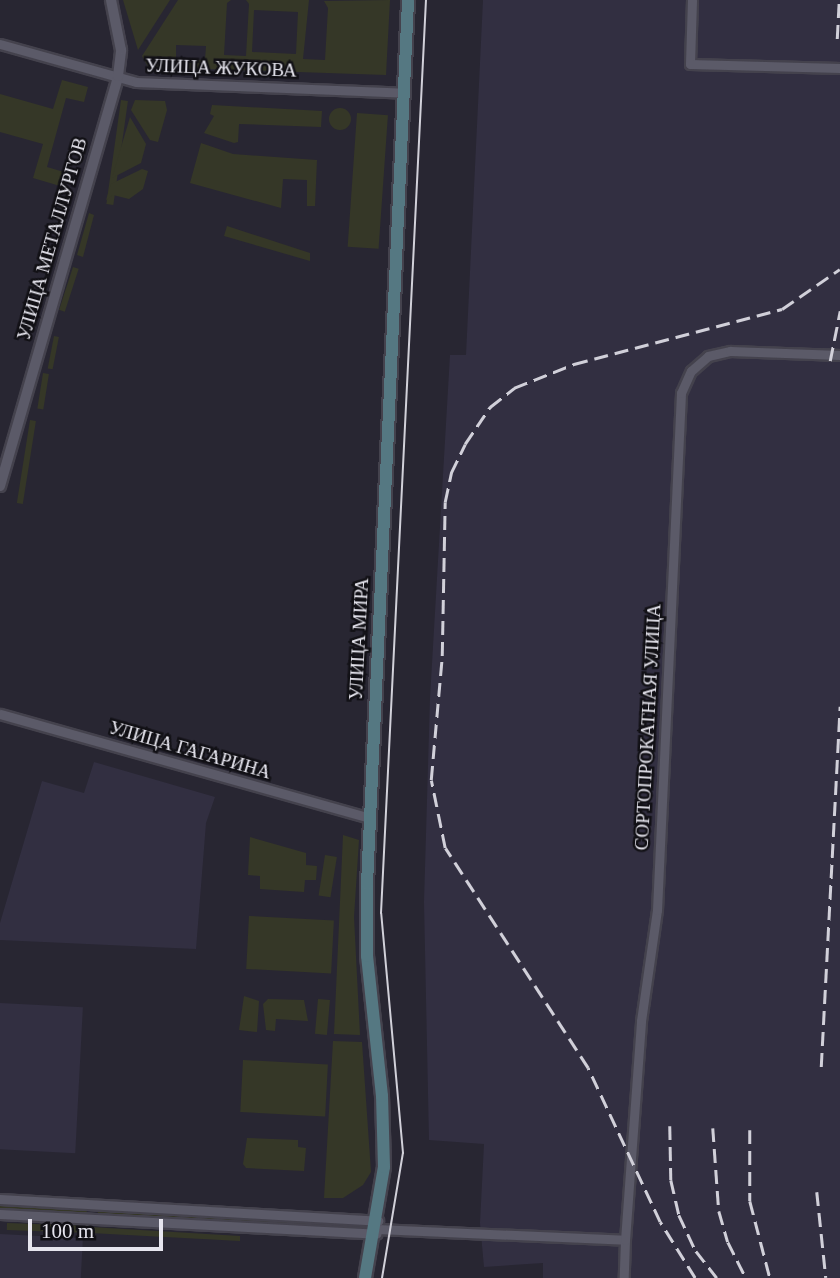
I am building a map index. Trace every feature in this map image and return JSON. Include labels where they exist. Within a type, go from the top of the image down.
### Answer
[{"type":"main road","name":"УЛИЦА МИРА","points":[[365,1278],[377,1228],[385,1130],[366,930],[408,0]]},
{"type":"street","name":"УЛИЦА МЕТАЛЛУРГОВ","points":[[0,486],[118,76],[120,41],[111,0]]},
{"type":"street","points":[[692,0],[690,64],[840,68]]},
{"type":"street","name":"УЛИЦА ЖУКОВА","points":[[0,44],[118,76],[164,83],[405,93]]},
{"type":"street","name":"СОРТОПРОКАТНАЯ УЛИЦА","points":[[625,1240],[641,1021],[657,909],[681,393],[691,371],[708,356],[730,351],[840,355]]},
{"type":"street","name":"УЛИЦА ГАГАРИНА","points":[[0,714],[370,818]]},
{"type":"street","points":[[0,1199],[377,1228],[625,1240],[624,1278]]},
{"type":"street","points":[[93,1205],[93,1220]]},
{"type":"street","points":[[0,1214],[93,1220],[377,1228]]},
{"type":"shaded area","points":[[483,0],[840,0],[840,1278],[543,1278],[543,1263],[484,1267],[480,1223],[484,1144],[429,1140],[424,902],[430,698],[450,355],[466,355]]},
{"type":"shaded area","points":[[94,762],[215,797],[206,823],[196,949],[0,940],[0,923],[42,781],[84,793]]},
{"type":"shaded area","points":[[0,1003],[83,1007],[75,1153],[0,1149]]},
{"type":"shaded area","points":[[0,1234],[83,1238],[81,1278],[0,1278]]},
{"type":"green space","points":[[123,0],[170,0],[138,50]]},
{"type":"green space","points":[[178,0],[231,0],[227,3],[224,55],[246,56],[249,4],[246,0],[309,0],[303,59],[325,60],[328,8],[324,1],[390,0],[386,75],[148,67],[142,56]],"holes":[[[254,10],[298,12],[296,54],[252,52]],[[176,45],[206,46],[205,60],[176,59]]]},
{"type":"green space","points":[[62,80],[88,87],[84,102],[66,98],[47,167],[64,172],[60,186],[33,178],[43,144],[0,132],[0,94],[53,109]]},
{"type":"green space","points":[[121,100],[128,101],[113,205],[106,204]]},
{"type":"green space","points":[[135,100],[165,101],[167,110],[158,142],[150,140],[131,110]]},
{"type":"green space","points":[[212,105],[322,111],[321,127],[239,124],[238,142],[234,143],[204,133],[214,116],[210,114]]},
{"type":"green space","points":[[340,108],[350,115],[351,119],[344,129],[340,130],[330,123],[329,119],[336,109]]},
{"type":"green space","points":[[357,113],[388,115],[379,249],[348,247]]},
{"type":"green space","points":[[130,117],[146,144],[141,163],[112,178]]},
{"type":"green space","points":[[201,143],[233,154],[317,160],[315,206],[307,206],[307,180],[283,179],[281,208],[190,183]]},
{"type":"green space","points":[[142,169],[148,171],[143,189],[129,199],[113,195],[106,200],[111,184]]},
{"type":"green space","points":[[89,213],[94,215],[83,257],[77,255]]},
{"type":"green space","points":[[227,226],[310,253],[310,261],[224,236]]},
{"type":"green space","points":[[73,267],[79,269],[65,312],[59,310]]},
{"type":"green space","points":[[54,336],[59,337],[53,369],[48,368]]},
{"type":"green space","points":[[43,373],[49,374],[43,409],[37,409]]},
{"type":"green space","points":[[30,420],[36,421],[23,504],[17,503]]},
{"type":"green space","points":[[343,835],[359,840],[354,917],[360,1035],[334,1034]]},
{"type":"green space","points":[[250,837],[306,853],[306,865],[317,866],[316,880],[305,880],[304,892],[260,889],[260,876],[248,875]]},
{"type":"green space","points":[[325,855],[337,857],[330,897],[319,895]]},
{"type":"green space","points":[[249,916],[334,920],[331,973],[246,969]]},
{"type":"green space","points":[[244,996],[259,1001],[257,1032],[239,1030]]},
{"type":"green space","points":[[268,999],[304,1000],[308,1021],[276,1019],[275,1031],[266,1030],[263,1004]]},
{"type":"green space","points":[[318,999],[330,1000],[327,1035],[315,1034]]},
{"type":"green space","points":[[333,1041],[362,1042],[371,1172],[363,1185],[343,1198],[324,1198]]},
{"type":"green space","points":[[243,1060],[328,1064],[325,1116],[240,1112]]},
{"type":"green space","points":[[247,1138],[298,1140],[298,1147],[306,1148],[304,1171],[246,1168],[243,1164]]},
{"type":"green space","points":[[0,1204],[87,1209],[86,1217],[0,1212]]},
{"type":"green space","points":[[98,1209],[319,1221],[318,1229],[98,1217]]},
{"type":"green space","points":[[7,1223],[83,1226],[83,1233],[7,1230]]},
{"type":"green space","points":[[91,1227],[240,1236],[240,1241],[90,1233]]},
{"type":"tram line","points":[[382,1278],[403,1153],[381,913],[426,0]]},
{"type":"railway","points":[[837,39],[839,0]]},
{"type":"railway","points":[[695,1278],[660,1222],[588,1068],[445,848],[431,780],[442,656],[445,502],[451,473],[465,444],[490,407],[514,388],[574,364],[782,309],[840,269]]},
{"type":"railway","points":[[830,361],[840,311]]},
{"type":"railway","points":[[821,1067],[840,707]]},
{"type":"railway","points":[[670,1126],[671,1180],[679,1215],[696,1251],[717,1278]]},
{"type":"railway","points":[[713,1128],[719,1211],[728,1242],[746,1278]]},
{"type":"railway","points":[[750,1130],[750,1201],[770,1278]]},
{"type":"railway","points":[[817,1192],[826,1278]]}]
